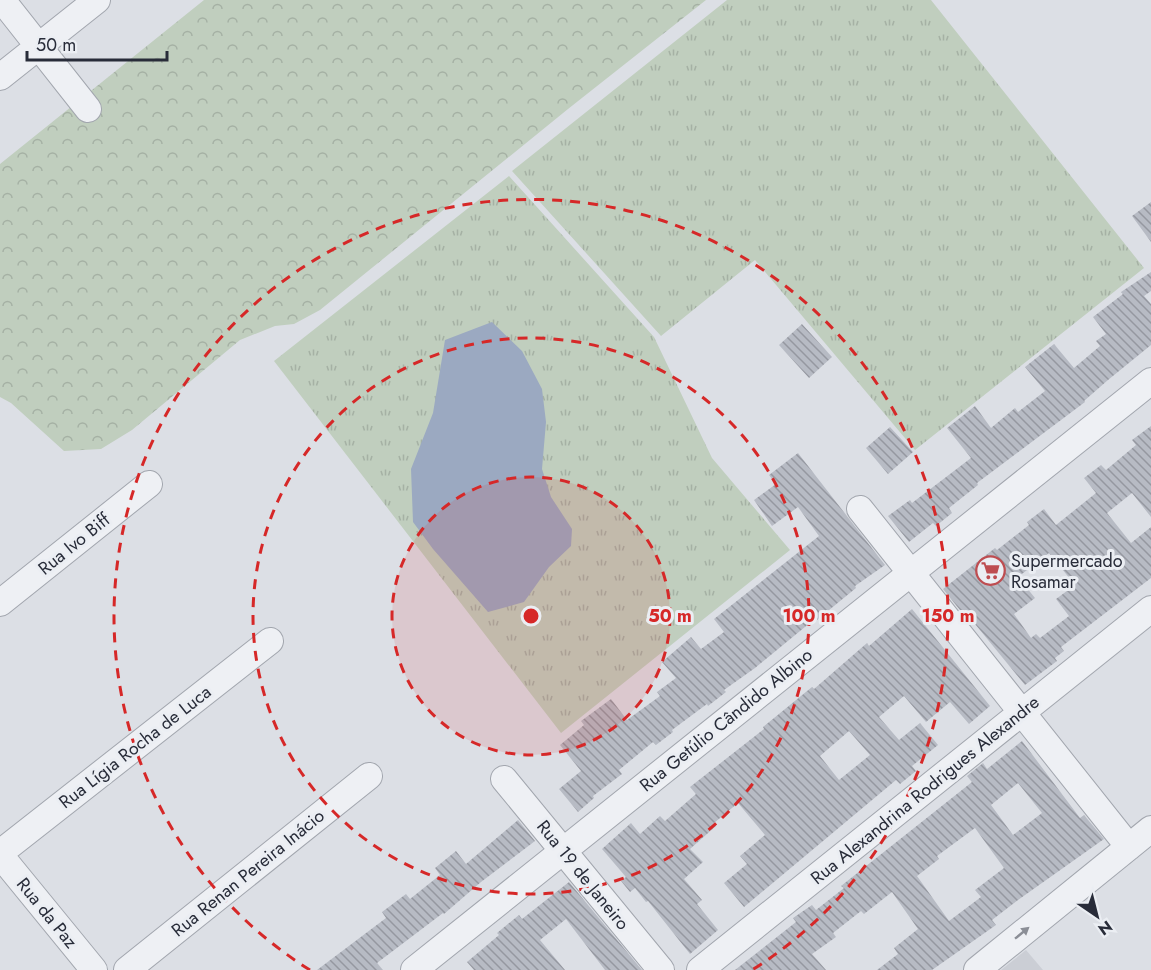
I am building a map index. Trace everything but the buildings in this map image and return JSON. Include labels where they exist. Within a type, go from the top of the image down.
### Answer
[{"type":"street","points":[[2,0],[88,109]]},
{"type":"street","points":[[0,77],[97,0]]},
{"type":"street","name":"Rua Getúlio Cândido Albino","points":[[414,970],[1151,381]]},
{"type":"street","name":"Rua Ivo Biff","points":[[0,603],[149,484]]},
{"type":"street","points":[[860,509],[1129,847]]},
{"type":"street","name":"Rua Alexandrina Rodrigues Alexandre","points":[[700,970],[1151,609]]},
{"type":"street","name":"Rua Lígia Rocha de Luca","points":[[0,854],[270,641]]},
{"type":"street","name":"Rua Renan Pereira Inácio","points":[[127,970],[369,776]]},
{"type":"street","name":"Rua 19 de Janeiro","points":[[504,779],[661,970]]},
{"type":"street","points":[[977,970],[1151,830]]},
{"type":"street","name":"Rua da Paz","points":[[0,854],[94,970]]},
{"type":"shaded area","points":[[1026,950],[1043,970],[1001,970]]},
{"type":"green space","points":[[204,0],[706,0],[320,310],[294,324],[275,326],[240,340],[132,430],[101,449],[64,451],[11,403],[0,397],[0,164]]},
{"type":"green space","points":[[727,0],[931,0],[1144,268],[915,450],[755,260],[661,336],[512,171]]},
{"type":"green space","points":[[509,176],[654,337],[712,458],[790,550],[561,733],[274,361]]},
{"type":"water","points":[[492,322],[522,351],[542,389],[546,422],[542,469],[551,497],[572,529],[571,546],[549,567],[524,602],[488,612],[433,549],[413,522],[411,469],[433,413],[445,340]]},
{"type":"place","name":"Supermercado Rosamar","points":[[990,571]]}]
